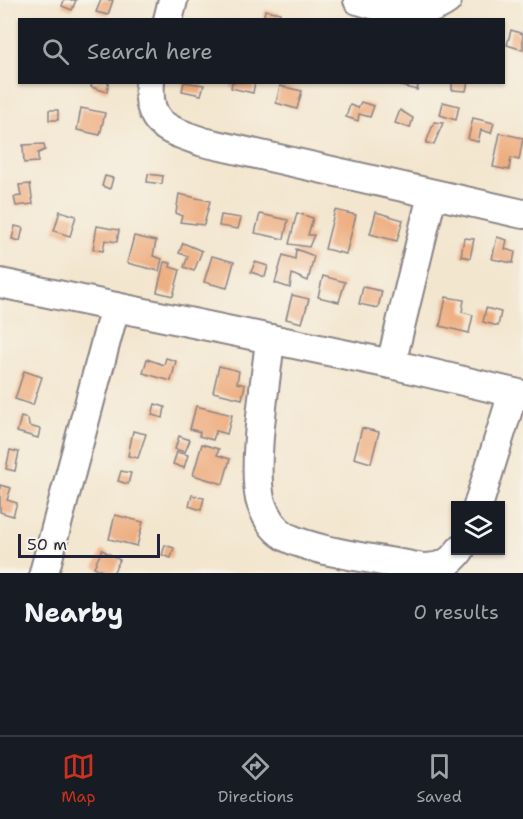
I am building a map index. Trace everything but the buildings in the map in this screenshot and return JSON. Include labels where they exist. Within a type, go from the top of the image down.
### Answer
[{"type":"street","points":[[168,18],[173,0]]},
{"type":"street","points":[[358,0],[392,10],[410,12],[428,10],[447,0]]},
{"type":"street","points":[[150,84],[152,110],[166,129],[213,145],[523,214]]},
{"type":"street","points":[[392,364],[432,195]]},
{"type":"street","points":[[0,283],[392,364],[518,394],[480,501]]},
{"type":"street","points":[[44,573],[115,307]]},
{"type":"street","points":[[270,339],[257,475],[261,500],[274,527],[286,536],[306,545],[423,568],[436,568],[450,562],[456,555]]}]
